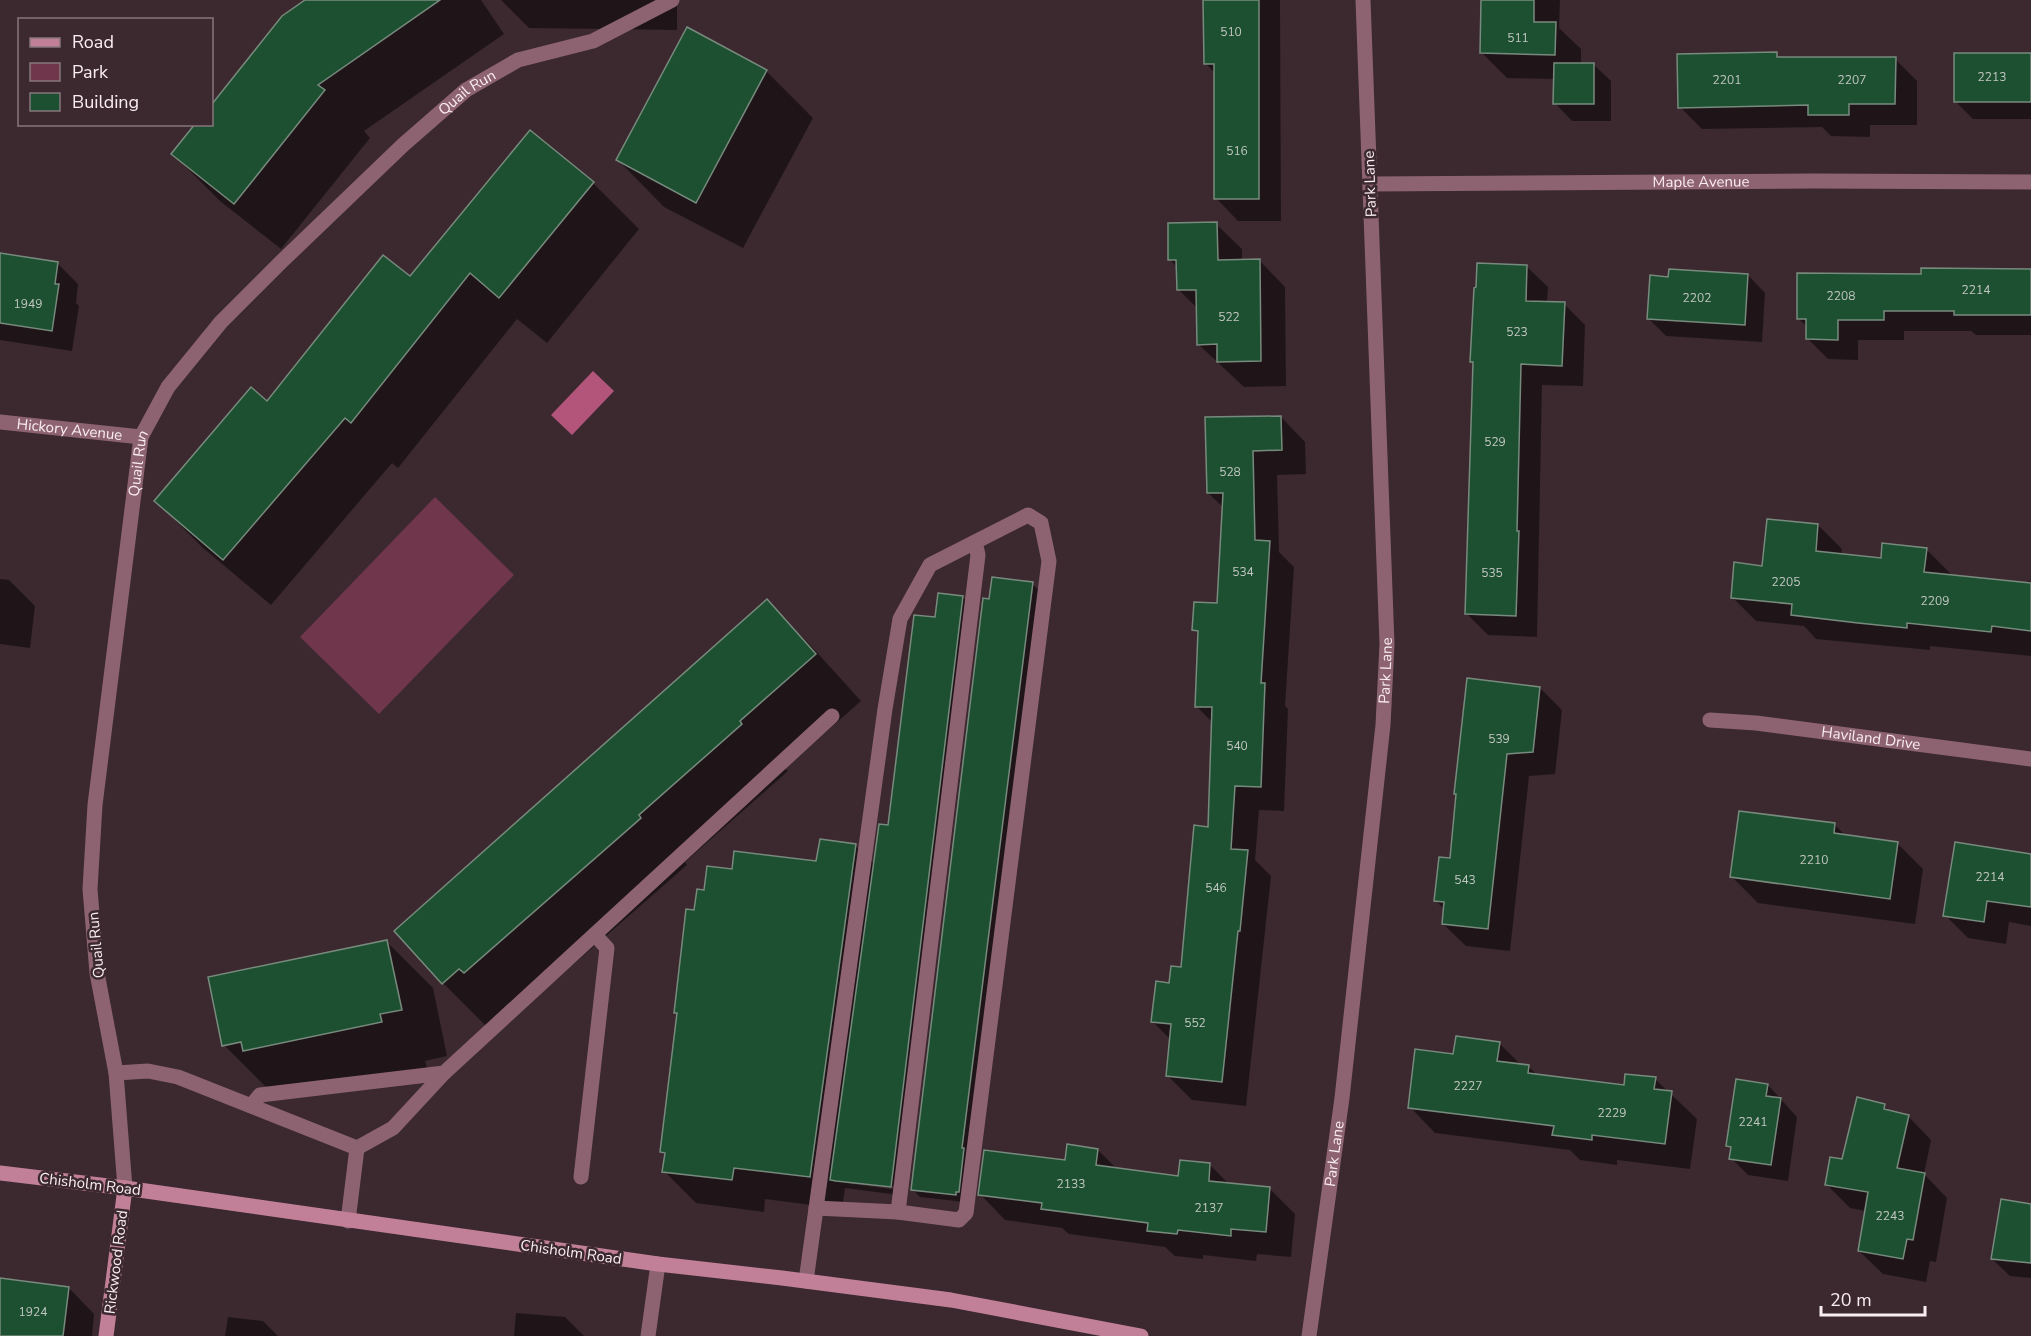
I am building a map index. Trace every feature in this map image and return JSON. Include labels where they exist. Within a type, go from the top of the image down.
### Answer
[{"type":"main road","name":"Chisholm Road","points":[[0,1173],[125,1188],[658,1264],[951,1300],[1141,1336]]},
{"type":"main road","name":"Rickwood Road","points":[[106,1336],[125,1188]]},
{"type":"street","name":"Quail Run","points":[[125,1188],[116,1073],[97,973],[90,889],[95,805],[141,437],[168,387],[221,322],[403,145],[465,90],[518,60],[593,41],[672,0]]},
{"type":"street","name":"Park Lane","points":[[1310,1336],[1343,1087],[1383,725],[1387,644],[1363,0]]},
{"type":"street","name":"Maple Avenue","points":[[1371,184],[2031,182]]},
{"type":"street","name":"Hickory Avenue","points":[[0,422],[141,437]]},
{"type":"street","points":[[806,1281],[816,1208],[885,709],[900,619],[930,565],[1028,515],[1041,523],[1049,561],[966,1213],[959,1220],[898,1212],[816,1208]]},
{"type":"street","points":[[898,1212],[978,555],[975,542]]},
{"type":"street","points":[[357,1148],[393,1128],[444,1073],[832,716]]},
{"type":"street","name":"Haviland Drive","points":[[1710,720],[1756,723],[2031,759]]},
{"type":"street","points":[[581,1177],[607,948],[595,935]]},
{"type":"street","points":[[116,1073],[148,1071],[178,1077],[357,1148]]},
{"type":"street","points":[[251,1106],[260,1095],[444,1073]]},
{"type":"street","points":[[348,1221],[357,1148]]},
{"type":"street","points":[[648,1336],[658,1264]]},
{"type":"green space","points":[[435,497],[514,575],[379,714],[300,637]]},
{"type":"shaded area","points":[[593,371],[614,391],[572,435],[551,415]]},
{"type":"building","points":[[305,0],[440,0],[318,85],[325,90],[234,204],[171,154],[193,126],[213,126],[213,103],[282,16]]},
{"type":"building","points":[[1203,0],[1259,0],[1259,199],[1214,199],[1214,64],[1204,64]]},
{"type":"building","points":[[1481,0],[1534,0],[1534,22],[1556,22],[1555,55],[1480,53]]},
{"type":"building","points":[[687,27],[767,70],[696,203],[616,160]]},
{"type":"building","points":[[1777,52],[1777,57],[1896,57],[1895,104],[1849,104],[1849,115],[1808,115],[1808,105],[1678,108],[1677,54]]},
{"type":"building","points":[[1954,53],[2031,53],[2031,102],[1954,102]]},
{"type":"building","points":[[1554,63],[1594,63],[1594,104],[1553,104]]},
{"type":"building","points":[[530,130],[594,182],[499,298],[470,273],[351,423],[345,418],[223,560],[154,501],[251,387],[267,401],[383,255],[410,276]]},
{"type":"building","points":[[1217,222],[1218,260],[1260,259],[1261,361],[1217,362],[1217,344],[1197,345],[1196,290],[1177,290],[1176,260],[1168,260],[1168,223]]},
{"type":"building","points":[[0,253],[58,262],[55,284],[59,284],[52,331],[0,323]]},
{"type":"building","points":[[1477,263],[1527,265],[1526,301],[1565,302],[1562,366],[1521,364],[1516,616],[1465,614],[1473,362],[1470,362]]},
{"type":"building","points":[[1921,268],[2031,269],[2031,315],[1954,315],[1954,311],[1884,311],[1884,320],[1838,320],[1838,340],[1806,339],[1806,319],[1797,319],[1797,273],[1921,274]]},
{"type":"building","points":[[1669,269],[1748,274],[1745,325],[1647,319],[1650,275],[1668,277]]},
{"type":"building","points":[[1281,416],[1282,450],[1253,451],[1255,540],[1270,541],[1261,683],[1265,683],[1261,787],[1235,786],[1231,849],[1248,850],[1222,1082],[1166,1076],[1171,1024],[1151,1022],[1156,981],[1169,983],[1171,966],[1181,967],[1194,825],[1208,827],[1212,707],[1195,707],[1198,631],[1192,630],[1194,602],[1217,603],[1223,493],[1207,493],[1205,417]]},
{"type":"building","points":[[1767,519],[1818,524],[1816,551],[1881,558],[1882,543],[1927,548],[1924,572],[2031,583],[2031,631],[1992,626],[1991,632],[1907,623],[1907,628],[1858,623],[1791,615],[1792,604],[1731,598],[1734,562],[1762,566]]},
{"type":"building","points":[[992,577],[1033,582],[962,1148],[964,1148],[959,1192],[956,1192],[956,1195],[911,1190],[983,598],[989,599]]},
{"type":"building","points":[[938,593],[963,596],[891,1187],[830,1180],[879,824],[888,825],[914,615],[935,617]]},
{"type":"building","points":[[767,599],[816,654],[740,721],[742,724],[639,815],[641,818],[464,973],[459,969],[442,984],[394,931]]},
{"type":"building","points":[[1467,678],[1540,687],[1533,752],[1507,754],[1488,929],[1442,924],[1444,902],[1434,901],[1439,857],[1450,858],[1456,794],[1454,794]]},
{"type":"building","points":[[1739,811],[1835,823],[1834,833],[1898,842],[1890,899],[1730,877]]},
{"type":"building","points":[[820,839],[856,844],[810,1177],[734,1168],[732,1180],[662,1172],[665,1153],[660,1152],[677,1013],[674,1013],[686,909],[694,910],[697,889],[704,890],[707,866],[732,869],[734,851],[816,861]]},
{"type":"building","points":[[1955,842],[2031,854],[2031,907],[1987,901],[1984,922],[1943,916]]},
{"type":"building","points":[[387,940],[402,1010],[380,1014],[382,1022],[243,1051],[241,1042],[222,1046],[208,977]]},
{"type":"building","points":[[1456,1036],[1500,1042],[1497,1061],[1529,1065],[1528,1073],[1624,1085],[1625,1074],[1656,1077],[1654,1089],[1672,1091],[1665,1144],[1592,1135],[1592,1140],[1552,1135],[1554,1126],[1408,1108],[1415,1049],[1453,1054]]},
{"type":"building","points":[[1736,1079],[1768,1084],[1766,1096],[1781,1098],[1771,1165],[1729,1159],[1731,1147],[1726,1146]]},
{"type":"building","points":[[1857,1097],[1885,1104],[1884,1109],[1909,1115],[1897,1168],[1925,1173],[1913,1240],[1907,1239],[1903,1259],[1858,1251],[1868,1192],[1825,1185],[1830,1157],[1842,1159]]},
{"type":"building","points":[[1067,1144],[1098,1149],[1096,1165],[1178,1176],[1180,1160],[1210,1163],[1209,1181],[1270,1187],[1266,1232],[1231,1229],[1231,1236],[1178,1230],[1177,1234],[1147,1231],[1148,1223],[1041,1209],[1042,1203],[978,1195],[984,1150],[1065,1160]]},
{"type":"building","points":[[2001,1199],[2031,1204],[2031,1263],[1991,1259]]},
{"type":"building","points":[[0,1278],[69,1287],[63,1336],[0,1336]]}]
